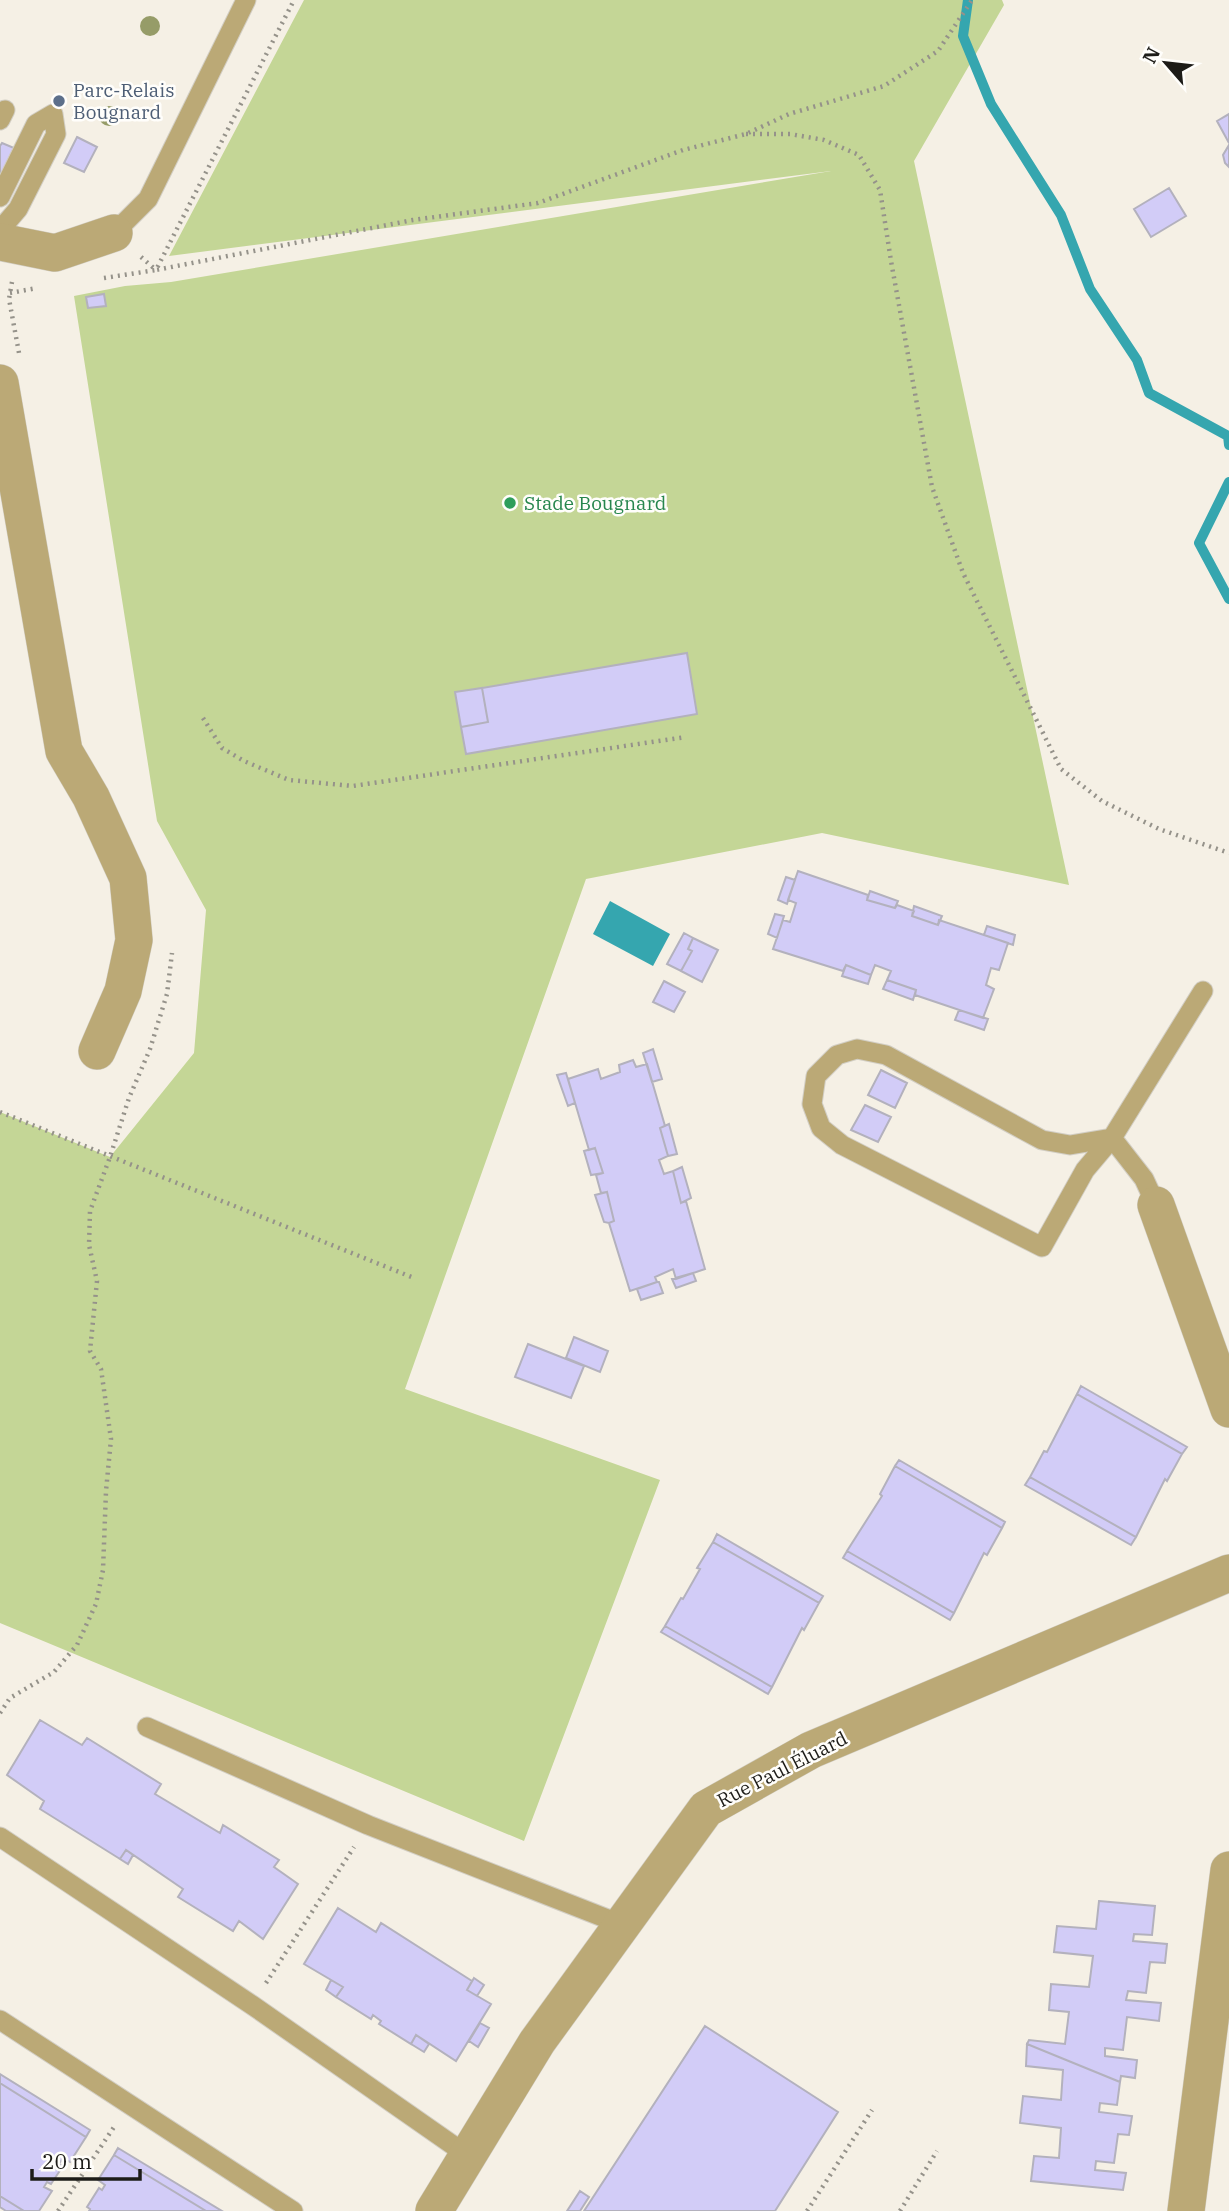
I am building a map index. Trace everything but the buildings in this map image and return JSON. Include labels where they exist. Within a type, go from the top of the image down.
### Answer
[{"type":"street","points":[[0,242],[55,253],[114,233]]},
{"type":"street","points":[[0,383],[64,751],[91,797],[128,878],[134,940],[123,990],[97,1051]]},
{"type":"street","points":[[1156,1205],[1229,1409]]},
{"type":"street","name":"Rue Paul Éluard","points":[[434,2211],[537,2042],[706,1808],[811,1750],[1229,1573]]},
{"type":"street","points":[[1186,2211],[1229,1870]]},
{"type":"lane","points":[[114,233],[148,199],[246,0]]},
{"type":"lane","points":[[0,197],[36,124],[53,114],[56,134],[18,209],[0,230]]},
{"type":"lane","points":[[1112,1138],[1070,1145],[1042,1140],[886,1055],[857,1049],[836,1055],[816,1076],[812,1104],[821,1128],[842,1145],[1042,1247],[1085,1170],[1112,1138],[1203,991]]},
{"type":"lane","points":[[1112,1138],[1144,1179],[1156,1205]]},
{"type":"lane","points":[[147,1727],[368,1825],[623,1925]]},
{"type":"lane","points":[[0,1837],[253,2005],[467,2155]]},
{"type":"lane","points":[[0,2020],[293,2211]]},
{"type":"path","points":[[114,233],[156,270],[413,220],[538,203],[684,150],[746,134],[789,114],[884,86],[938,51],[972,0]]},
{"type":"path","points":[[746,134],[790,134],[824,140],[859,155],[880,190],[932,487],[963,573],[1060,769],[1114,807],[1159,829],[1229,853]]},
{"type":"path","points":[[203,718],[222,748],[244,761],[289,780],[353,786],[686,737]]},
{"type":"path","points":[[0,1112],[414,1278]]},
{"type":"path","points":[[0,1713],[10,1698],[54,1672],[77,1645],[96,1604],[103,1570],[111,1439],[102,1369],[90,1351],[97,1281],[89,1244],[90,1211],[110,1157]]},
{"type":"path","points":[[253,2005],[368,1825]]},
{"type":"path","points":[[58,2211],[128,2104]]},
{"type":"path","points":[[807,2211],[872,2110]]},
{"type":"path","points":[[900,2211],[937,2151]]},
{"type":"green space","points":[[304,0],[1002,0],[1004,5],[914,161],[1069,885],[822,833],[586,879],[405,1389],[660,1480],[524,1841],[0,1623],[0,1112],[110,1157],[194,1053],[206,910],[157,821],[74,296],[831,171],[169,256]]},
{"type":"water","points":[[610,901],[670,934],[653,966],[593,934]]},
{"type":"waterway","points":[[968,0],[963,36],[991,104],[1061,215],[1090,289],[1137,360],[1149,393],[1228,436],[1229,445]]},
{"type":"waterway","points":[[1229,482],[1199,543],[1229,599]]},
{"type":"place","name":"Parc-Relais Bougnard","points":[[59,101]]},
{"type":"place","name":"Stade Bougnard","points":[[510,503]]}]
